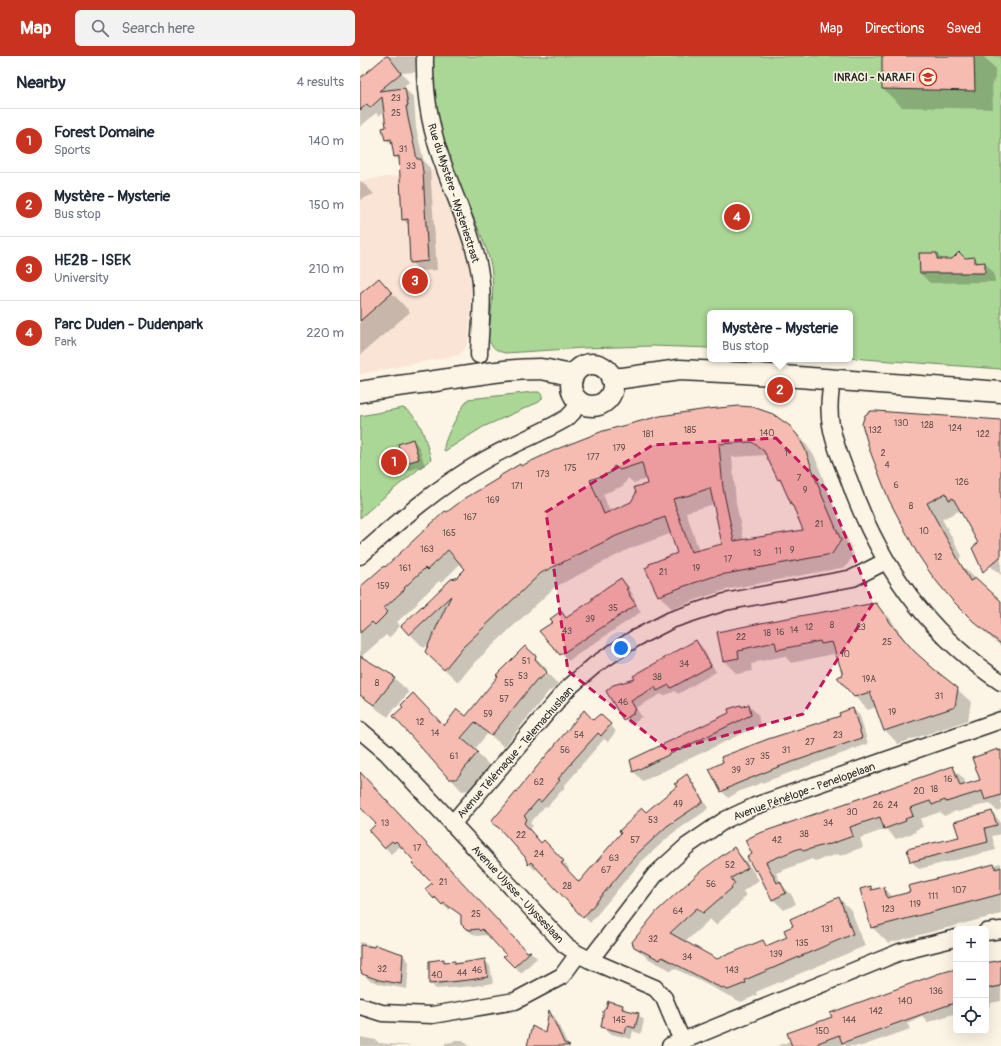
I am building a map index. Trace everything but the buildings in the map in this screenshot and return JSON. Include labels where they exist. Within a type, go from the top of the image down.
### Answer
[{"type":"street","name":"Rue du Mystère - Mysteriestraat","points":[[425,56],[428,109],[433,134],[444,168],[465,220],[478,264],[482,294],[479,355]]},
{"type":"street","points":[[593,364],[601,366],[612,378],[612,389],[606,400],[602,403],[590,406],[579,401],[575,397],[571,386],[573,375],[578,369],[585,365],[593,364]]},
{"type":"street","points":[[360,392],[480,374],[541,369],[573,375]]},
{"type":"street","points":[[612,378],[623,378],[679,370],[744,373],[1001,392]]},
{"type":"street","points":[[832,380],[829,410],[830,425],[837,449],[860,508],[886,561],[908,595],[928,620],[963,654],[1001,682]]},
{"type":"street","points":[[360,556],[403,518],[444,486],[482,461],[567,418],[573,412],[579,401]]},
{"type":"street","name":"Avenue Télémaque - Telemachuslaan","points":[[452,824],[567,689],[596,665],[634,639],[671,620],[725,602],[853,578],[886,561]]},
{"type":"street","name":"Avenue Pénélope - Penelopelaan","points":[[360,1006],[382,1013],[432,1015],[514,1001],[562,976],[584,957],[655,876],[687,846],[725,820],[755,806],[1001,720]]},
{"type":"street","name":"Avenue Ulysse - Ulysseslaan","points":[[360,730],[387,753],[565,945],[584,957],[655,988],[664,998],[676,1043]]},
{"type":"street","points":[[989,932],[1001,930]]},
{"type":"street","points":[[676,1043],[900,952],[953,939]]},
{"type":"highlighted area","points":[[776,438],[826,489],[873,603],[803,714],[669,751],[568,671],[546,512],[653,445]]},
{"type":"shaded area","points":[[434,170],[463,241],[469,267],[472,295],[468,342],[459,355],[360,374],[360,181]]},
{"type":"green space","points":[[433,56],[1001,56],[1001,369],[853,358],[853,310],[707,310],[707,348],[652,346],[583,348],[505,353],[497,350],[488,339],[493,293],[489,257],[458,182],[446,148],[437,112],[433,75]]},
{"type":"green space","points":[[539,392],[542,395],[542,399],[539,402],[483,427],[445,451],[444,450],[444,445],[449,432],[468,399]]},
{"type":"green space","points":[[403,408],[415,417],[419,423],[425,437],[431,459],[360,518],[360,416]]},
{"type":"place","name":"INRACI - NARAFI","points":[[928,77]]},
{"type":"place","name":"Parc Duden - Dudenpark","points":[[737,217]]},
{"type":"place","name":"HE2B - ISEK","points":[[415,281]]},
{"type":"place","name":"Mystère - Mysterie","points":[[780,390]]},
{"type":"place","name":"Forest Domaine","points":[[394,462]]}]
